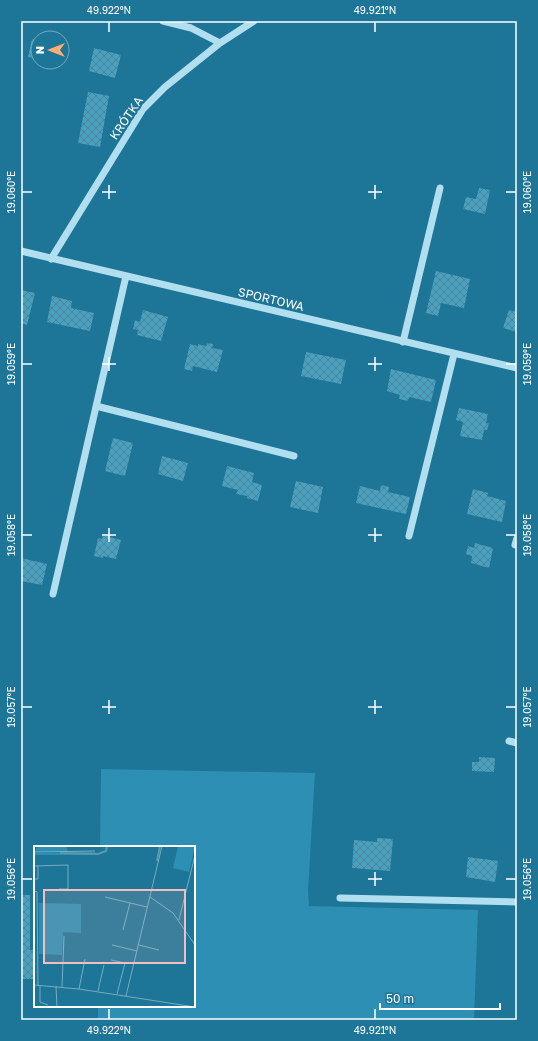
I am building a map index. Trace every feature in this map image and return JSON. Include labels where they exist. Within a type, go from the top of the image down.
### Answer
[{"type":"street","points":[[163,21],[191,28],[220,43]]},
{"type":"street","name":"KRÓTKA","points":[[51,258],[143,109],[165,87],[220,43],[254,21]]},
{"type":"street","points":[[403,342],[440,188]]},
{"type":"street","name":"SPORTOWA","points":[[21,251],[517,368]]},
{"type":"street","points":[[53,594],[126,276]]},
{"type":"street","points":[[409,536],[454,354]]},
{"type":"street","points":[[96,406],[294,456]]},
{"type":"street","points":[[509,742],[517,743]]},
{"type":"street","points":[[340,898],[517,902]]},
{"type":"shaded area","points":[[101,769],[315,773],[308,891],[309,906],[478,910],[474,1020],[98,1020],[98,1007],[195,1007],[195,846],[100,846]]},
{"type":"building","points":[[94,48],[121,55],[115,78],[89,71]]},
{"type":"building","points":[[88,92],[109,96],[100,147],[78,143]]},
{"type":"building","points":[[479,188],[490,190],[485,214],[463,209],[466,197],[476,199]]},
{"type":"building","points":[[436,271],[470,279],[464,308],[441,303],[438,316],[426,313]]},
{"type":"building","points":[[21,290],[35,293],[27,325],[21,323]]},
{"type":"building","points":[[52,296],[72,301],[71,308],[94,313],[90,331],[47,322]]},
{"type":"building","points":[[143,310],[168,317],[161,341],[137,335],[138,330],[133,329],[135,320],[140,322]]},
{"type":"building","points":[[509,310],[517,312],[517,332],[503,328]]},
{"type":"building","points":[[207,343],[213,344],[212,348],[223,350],[217,372],[193,366],[192,371],[184,369],[190,344],[206,346]]},
{"type":"building","points":[[306,352],[346,360],[341,384],[301,376]]},
{"type":"building","points":[[391,369],[436,380],[431,402],[409,397],[408,401],[399,399],[400,395],[387,391]]},
{"type":"building","points":[[459,408],[488,414],[486,423],[489,423],[487,430],[484,430],[482,440],[460,436],[463,422],[456,420]]},
{"type":"building","points":[[113,438],[133,443],[125,476],[105,471]]},
{"type":"building","points":[[162,456],[188,463],[183,481],[158,474]]},
{"type":"building","points":[[227,466],[254,473],[252,482],[262,485],[258,501],[247,498],[247,496],[236,494],[238,490],[222,486]]},
{"type":"building","points":[[296,481],[323,487],[318,513],[290,507]]},
{"type":"building","points":[[381,485],[389,487],[388,492],[410,497],[406,514],[356,503],[360,486],[380,491]]},
{"type":"building","points":[[473,489],[488,493],[487,496],[506,501],[502,522],[467,514]]},
{"type":"building","points":[[103,535],[121,540],[116,559],[103,556],[103,558],[94,556],[98,538],[102,539]]},
{"type":"building","points":[[475,543],[493,548],[489,568],[471,563],[472,556],[466,554],[468,546],[474,548]]},
{"type":"building","points":[[21,558],[47,564],[42,585],[21,581]]},
{"type":"building","points":[[479,757],[495,758],[494,772],[472,771],[472,762],[479,762]]},
{"type":"building","points":[[377,838],[393,839],[390,871],[352,868],[354,840],[377,842]]},
{"type":"building","points":[[468,857],[498,861],[495,882],[466,877]]},
{"type":"building","points":[[21,895],[30,895],[30,950],[34,950],[34,979],[21,979]]}]
